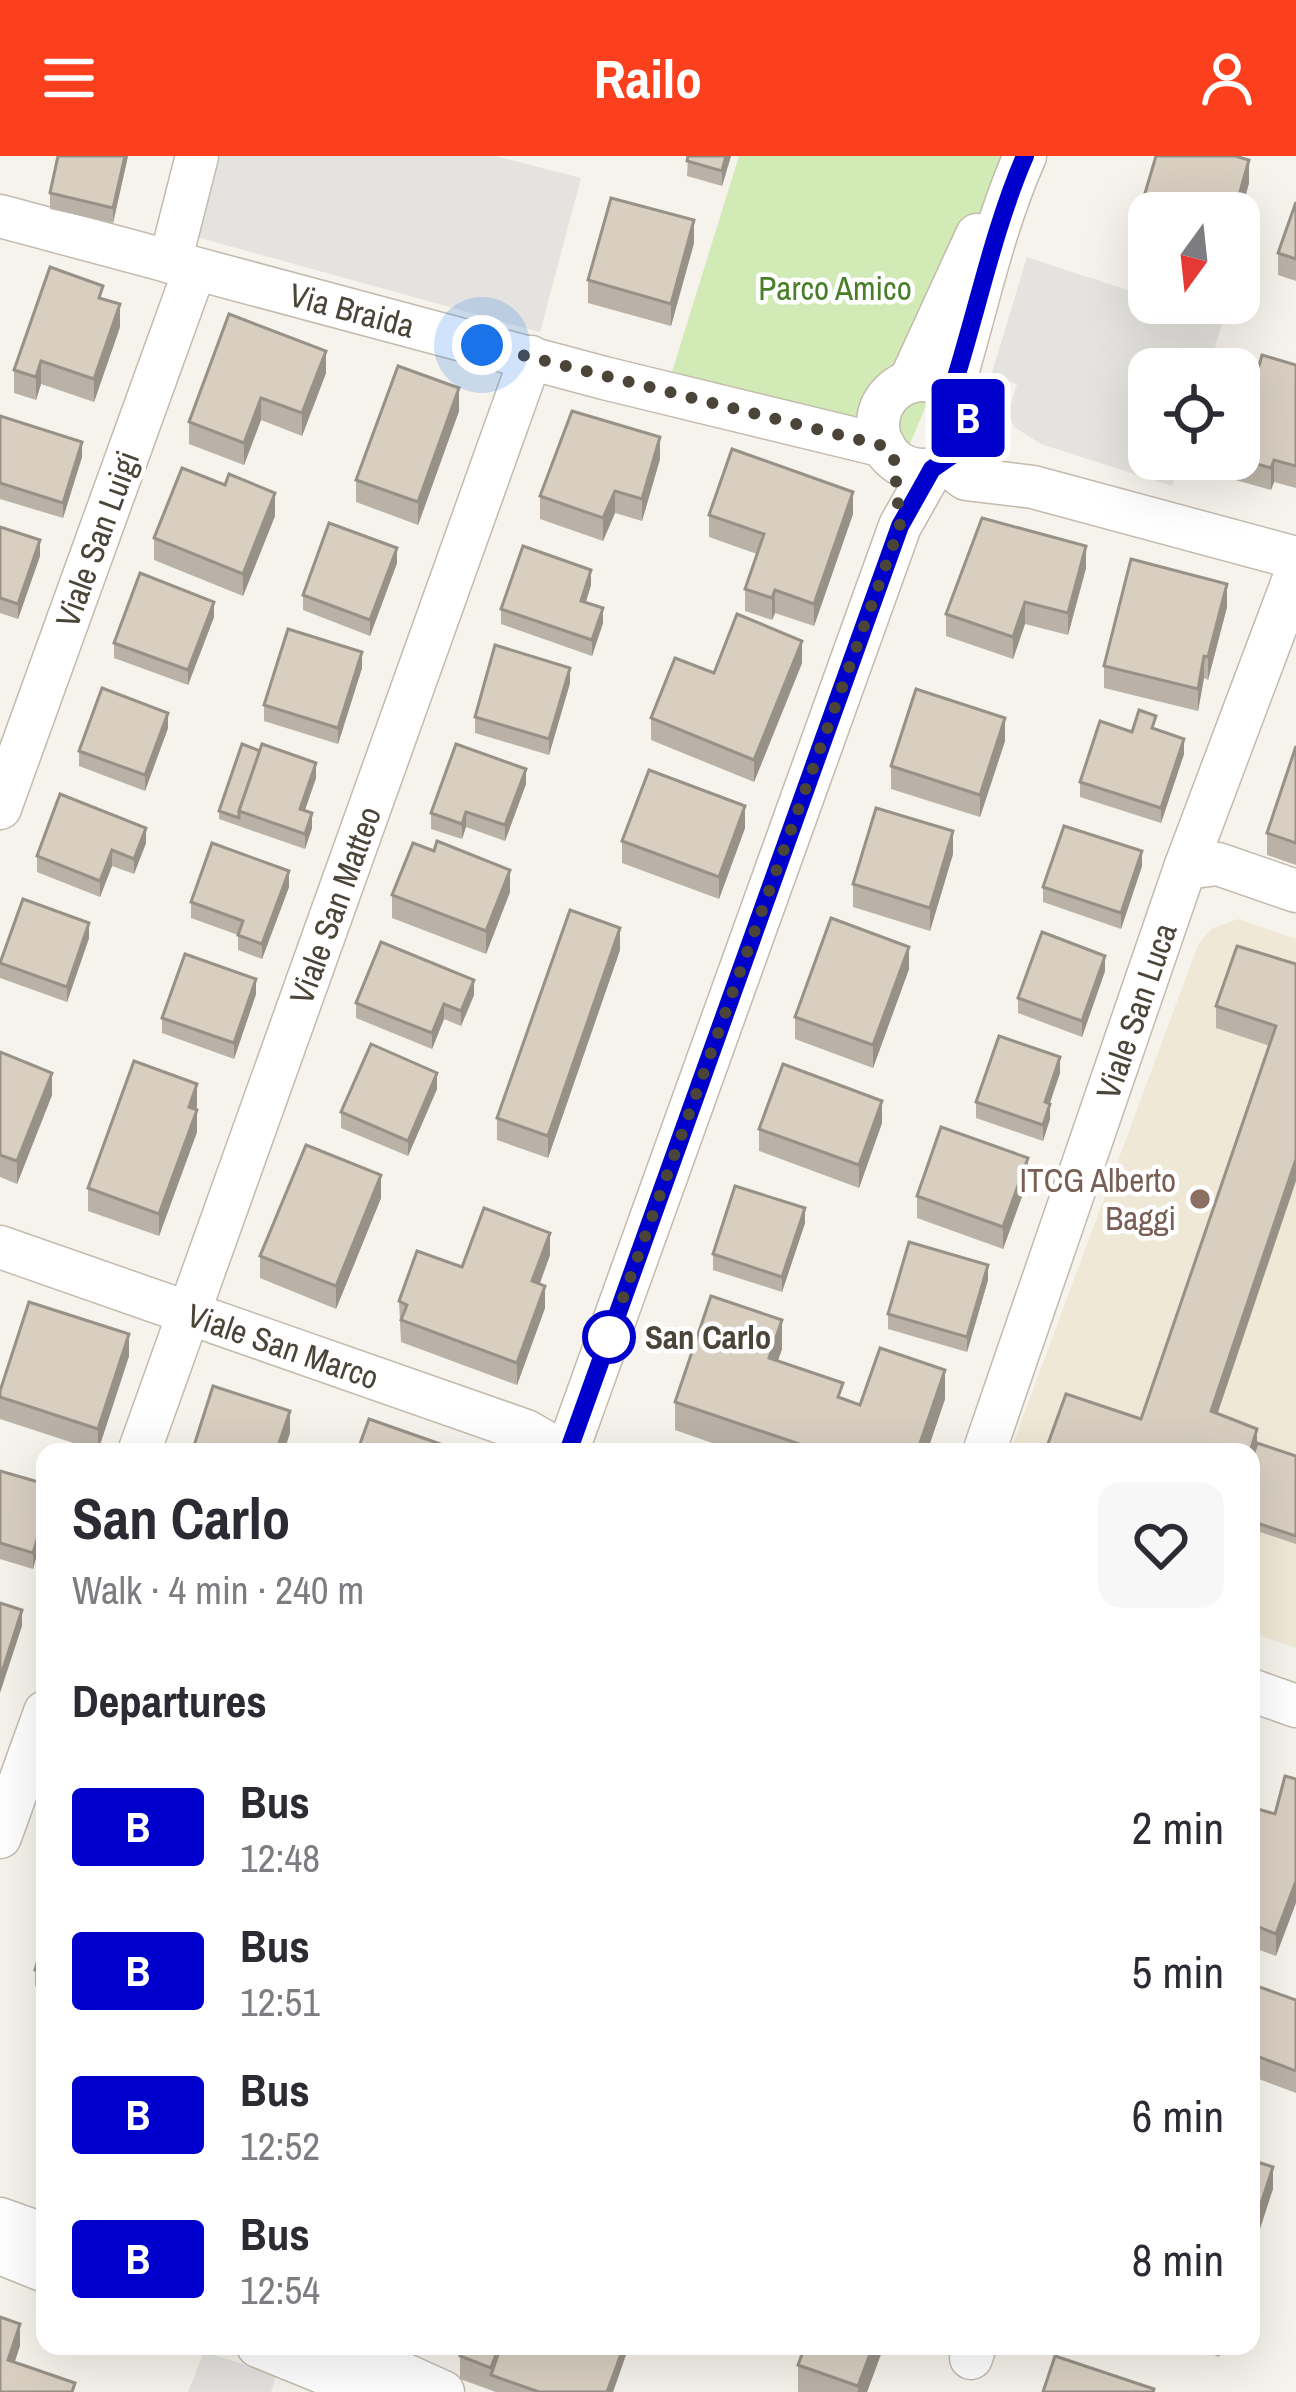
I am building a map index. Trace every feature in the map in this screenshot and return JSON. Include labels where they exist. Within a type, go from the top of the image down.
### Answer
[{"type":"street","name":"Viale San Luigi","points":[[0,808],[183,265],[197,156]]},
{"type":"street","points":[[908,438],[961,449],[960,401],[1002,208],[1025,156]]},
{"type":"street","points":[[568,1443],[900,526],[908,438],[977,234],[1002,208]]},
{"type":"street","name":"Via Braida","points":[[0,215],[774,420],[908,438],[966,479],[1033,487],[1296,558]]},
{"type":"street","name":"Viale San Matteo","points":[[142,1443],[531,357]]},
{"type":"street","points":[[908,438],[929,380],[960,401],[1033,487]]},
{"type":"street","name":"Viale San Luca","points":[[987,1443],[1185,868],[1296,573]]},
{"type":"street","points":[[1185,868],[1218,864],[1296,891]]},
{"type":"street","name":"Viale San Marco","points":[[0,1246],[526,1431],[548,1443]]},
{"type":"street","points":[[1260,1693],[1296,1706]]},
{"type":"street","points":[[0,1837],[36,1737]]},
{"type":"street","points":[[0,2219],[36,2232]]},
{"type":"street","points":[[0,2253],[36,2267]]},
{"type":"street","points":[[280,2355],[370,2392]]},
{"type":"street","points":[[361,2355],[443,2392]]},
{"type":"shaded area","points":[[215,156],[495,156],[581,178],[540,332],[193,236]]},
{"type":"shaded area","points":[[1027,257],[1128,290],[1128,324],[1222,324],[1215,348],[1128,348],[1128,472],[1041,444],[1014,427],[1008,413],[1017,384],[991,376]]},
{"type":"shaded area","name":"ITCG Alberto Baggi","points":[[1238,919],[1296,939],[1296,1648],[1260,1635],[1260,1443],[1013,1443],[1198,945],[1211,929]]},
{"type":"shaded area","points":[[202,2355],[276,2376],[271,2392],[188,2392]]},
{"type":"green space","name":"Parco Amico","points":[[739,156],[1033,156],[899,469],[663,401]]},
{"type":"building","points":[[58,156],[125,156],[113,208],[50,193]]},
{"type":"building","points":[[688,156],[726,156],[722,171],[687,161]]},
{"type":"building","points":[[1156,156],[1249,160],[1240,192],[1145,192]]},
{"type":"building","points":[[611,198],[694,220],[671,304],[588,280]]},
{"type":"building","points":[[1296,202],[1296,259],[1278,253]]},
{"type":"building","points":[[50,267],[103,286],[99,298],[120,304],[94,379],[41,361],[36,377],[14,370]]},
{"type":"building","points":[[229,314],[326,351],[302,413],[261,398],[244,443],[189,422]]},
{"type":"building","points":[[1262,355],[1296,365],[1296,466],[1274,460],[1271,468],[1260,465]]},
{"type":"building","points":[[398,366],[459,388],[418,502],[356,480]]},
{"type":"building","points":[[572,411],[660,437],[642,499],[615,491],[603,518],[540,496]]},
{"type":"building","points":[[0,416],[82,442],[63,503],[0,483]]},
{"type":"building","points":[[732,449],[853,492],[814,604],[775,590],[772,598],[745,589],[764,534],[709,515]]},
{"type":"building","points":[[182,468],[225,485],[229,474],[275,493],[243,574],[154,538]]},
{"type":"building","points":[[982,518],[1086,546],[1068,613],[1025,602],[1013,637],[946,614]]},
{"type":"building","points":[[329,523],[397,548],[370,620],[303,595]]},
{"type":"building","points":[[0,527],[40,540],[18,604],[0,598]]},
{"type":"building","points":[[523,546],[591,570],[581,601],[603,608],[592,640],[501,609]]},
{"type":"building","points":[[1131,559],[1227,584],[1198,689],[1104,666]]},
{"type":"building","points":[[140,573],[214,602],[188,670],[114,643]]},
{"type":"building","points":[[737,614],[802,641],[754,760],[651,718],[675,658],[714,673]]},
{"type":"building","points":[[288,629],[362,652],[338,728],[264,705]]},
{"type":"building","points":[[495,645],[570,668],[549,739],[475,717]]},
{"type":"building","points":[[102,688],[168,713],[145,775],[79,751]]},
{"type":"building","points":[[916,689],[1005,718],[980,795],[891,766]]},
{"type":"building","points":[[1139,710],[1156,716],[1152,728],[1184,739],[1161,808],[1080,782],[1100,721],[1132,732]]},
{"type":"building","points":[[242,744],[260,751],[239,818],[219,811]]},
{"type":"building","points":[[262,744],[316,763],[300,809],[312,813],[305,834],[239,811]]},
{"type":"building","points":[[456,744],[526,769],[505,825],[466,812],[462,824],[431,813]]},
{"type":"building","points":[[1296,746],[1296,843],[1267,833]]},
{"type":"building","points":[[649,770],[745,806],[719,877],[622,841]]},
{"type":"building","points":[[60,794],[146,828],[134,859],[112,850],[100,881],[37,856]]},
{"type":"building","points":[[876,808],[953,831],[930,908],[853,884]]},
{"type":"building","points":[[1064,826],[1142,851],[1121,913],[1043,887]]},
{"type":"building","points":[[437,841],[510,870],[486,931],[392,895],[413,843],[434,851]]},
{"type":"building","points":[[212,843],[289,871],[262,944],[238,935],[243,921],[191,902]]},
{"type":"building","points":[[23,899],[89,923],[67,987],[0,963]]},
{"type":"building","points":[[570,910],[620,928],[548,1136],[497,1118]]},
{"type":"building","points":[[831,918],[909,947],[873,1045],[795,1017]]},
{"type":"building","points":[[1042,932],[1105,956],[1082,1021],[1018,998]]},
{"type":"building","points":[[381,942],[474,980],[461,1011],[444,1004],[432,1033],[356,1003]]},
{"type":"building","points":[[1237,946],[1296,964],[1296,1159],[1211,1411],[1257,1429],[1253,1443],[1048,1443],[1066,1394],[1141,1419],[1276,1026],[1216,1006]]},
{"type":"building","points":[[185,954],[256,979],[234,1043],[162,1018]]},
{"type":"building","points":[[999,1036],[1060,1057],[1045,1102],[1050,1104],[1043,1125],[976,1102]]},
{"type":"building","points":[[371,1044],[437,1073],[408,1141],[341,1112]]},
{"type":"building","points":[[0,1052],[52,1073],[17,1161],[0,1155]]},
{"type":"building","points":[[134,1061],[197,1084],[189,1107],[197,1110],[159,1214],[88,1188]]},
{"type":"building","points":[[783,1064],[882,1101],[859,1165],[759,1129]]},
{"type":"building","points":[[941,1127],[1028,1158],[1003,1227],[917,1196]]},
{"type":"building","points":[[306,1145],[381,1175],[336,1286],[260,1256]]},
{"type":"building","points":[[735,1186],[805,1208],[782,1277],[713,1254]]},
{"type":"building","points":[[484,1208],[550,1233],[532,1281],[545,1286],[517,1363],[401,1320],[407,1305],[399,1301],[417,1251],[462,1267]]},
{"type":"building","points":[[909,1242],[988,1265],[967,1337],[888,1314]]},
{"type":"building","points":[[711,1296],[782,1320],[769,1358],[843,1383],[838,1397],[860,1405],[880,1348],[945,1370],[920,1443],[796,1443],[675,1402]]},
{"type":"building","points":[[29,1302],[129,1334],[98,1429],[0,1397]]},
{"type":"building","points":[[213,1386],[290,1411],[279,1443],[195,1443]]},
{"type":"building","points":[[369,1419],[437,1443],[360,1443]]},
{"type":"building","points":[[1260,1444],[1296,1456],[1296,1536],[1260,1524]]},
{"type":"building","points":[[0,1471],[36,1481],[36,1543],[33,1553],[0,1543]]},
{"type":"building","points":[[0,1603],[22,1610],[0,1678]]},
{"type":"building","points":[[1285,1776],[1296,1779],[1296,1881],[1276,1934],[1260,1928],[1260,1810],[1275,1814]]},
{"type":"building","points":[[1260,1987],[1296,2000],[1296,2071],[1260,2057]]},
{"type":"building","points":[[1260,2163],[1273,2167],[1260,2207]]},
{"type":"building","points":[[0,2317],[20,2324],[8,2360],[75,2383],[72,2392],[0,2392]]},
{"type":"building","points":[[460,2355],[496,2355],[491,2368]]},
{"type":"building","points":[[498,2355],[621,2355],[607,2392],[539,2392],[491,2375]]},
{"type":"building","points":[[802,2355],[870,2355],[858,2386],[798,2365]]},
{"type":"building","points":[[1055,2356],[1154,2389],[1153,2392],[1043,2392]]},
{"type":"bus line","name":"B","points":[[571,1443],[900,526],[932,469],[946,464],[961,449],[969,427],[967,411],[952,390],[998,242],[1002,208],[1025,156]]},
{"type":"place","name":"ITCG Alberto Baggi","points":[[1200,1199]]},
{"type":"place","name":"San Carlo","points":[[609,1337]]},
{"type":"route","points":[[482,345],[884,446],[894,459],[900,526],[609,1337]]}]
